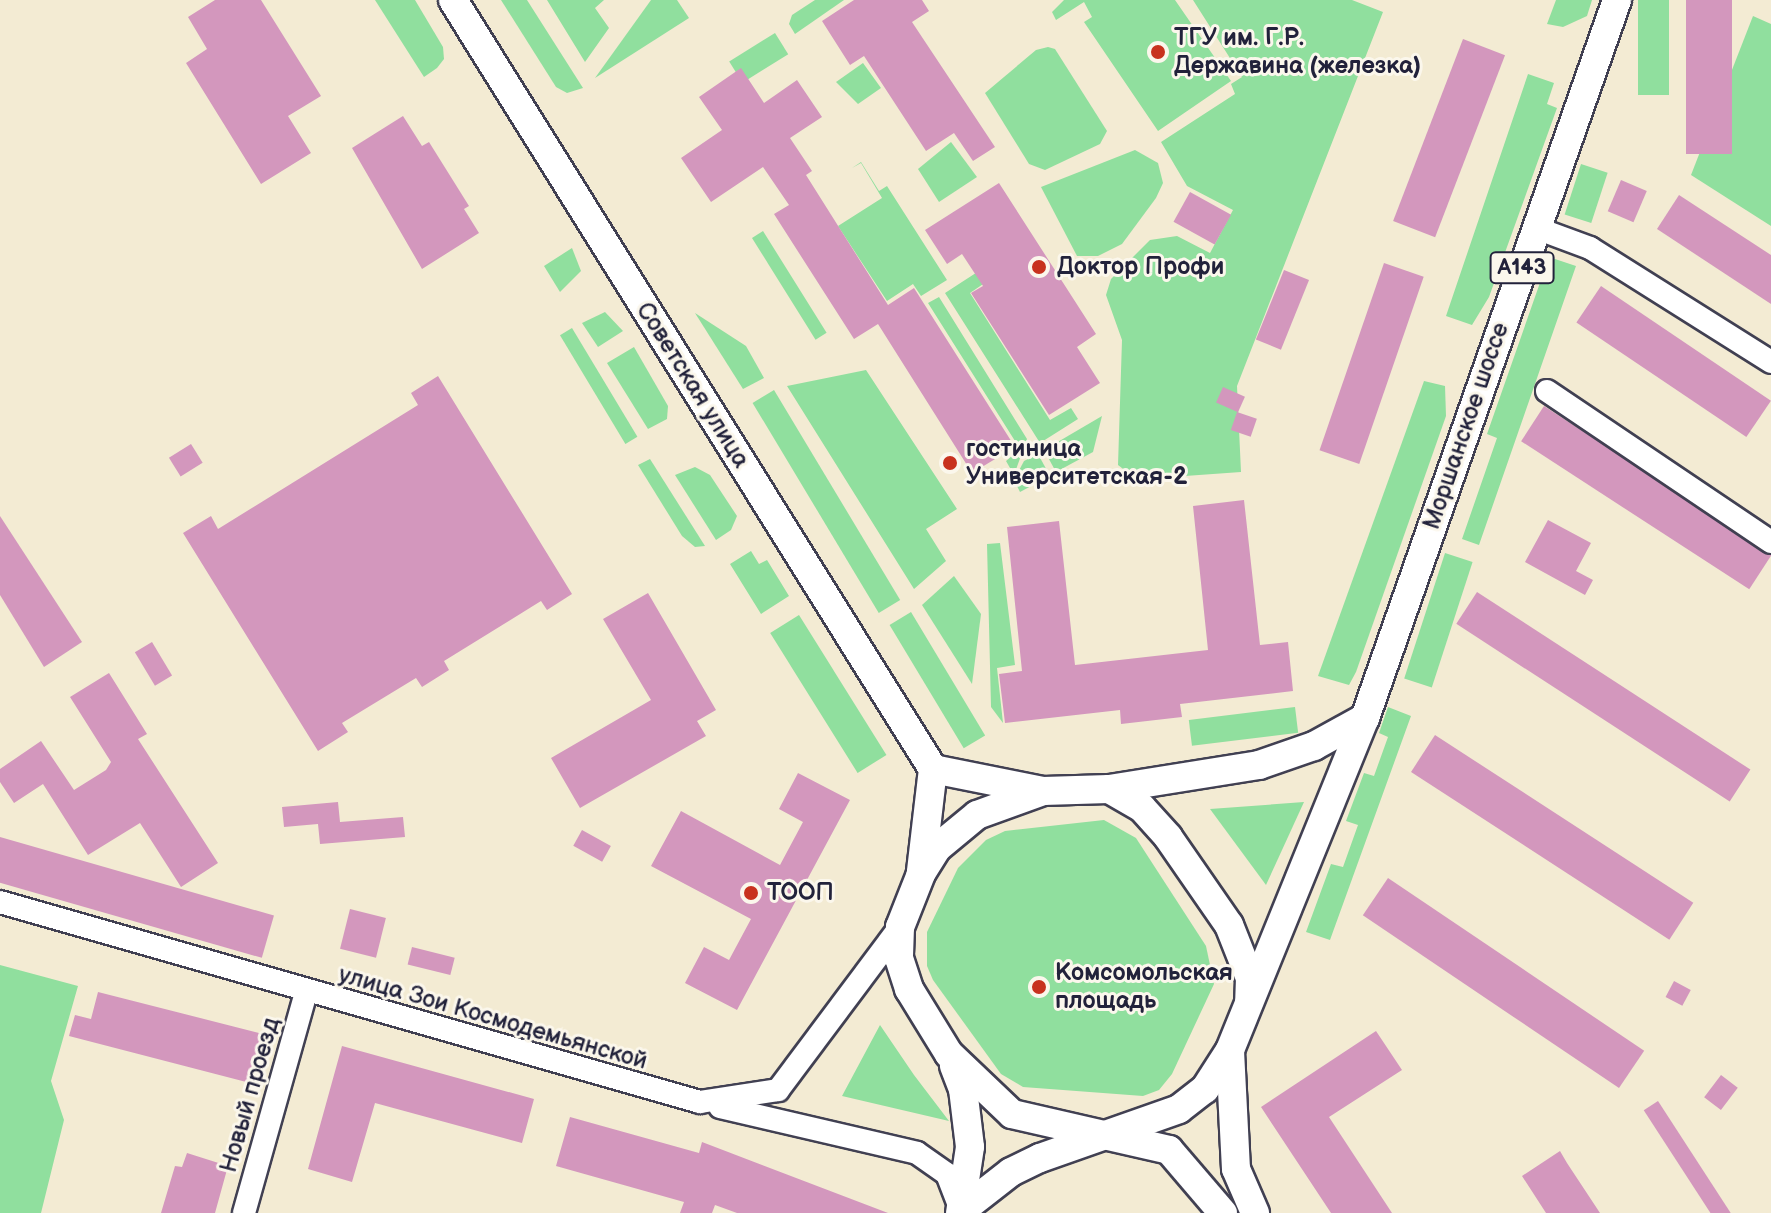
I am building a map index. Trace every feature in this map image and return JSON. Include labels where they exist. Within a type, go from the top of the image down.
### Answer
[{"type":"main road","name":"Советская улица","points":[[453,0],[933,769]]},
{"type":"main road","name":"Моршанское шоссе","points":[[961,1212],[1030,1163],[1111,1137],[1179,1109],[1205,1089],[1230,1050],[1249,1010],[1365,718],[1617,0]]},
{"type":"main road","points":[[921,874],[933,769],[1043,791],[1109,789],[1259,765],[1314,746],[1365,718]]},
{"type":"main road","points":[[1109,789],[1142,808],[1168,837],[1229,925],[1250,978],[1249,1010]]},
{"type":"main road","points":[[961,1212],[970,1147],[963,1089],[949,1054],[909,989],[899,958],[900,927],[921,874],[937,848],[977,815],[1043,791]]},
{"type":"main road","points":[[1230,1050],[1236,1169],[1255,1213]]},
{"type":"main road","points":[[949,1054],[1012,1114],[1169,1150],[1223,1213]]},
{"type":"street","points":[[1536,228],[1590,248],[1771,362]]},
{"type":"street","points":[[1547,391],[1771,542]]},
{"type":"street","name":"улица Зои Космодемьянской","points":[[0,902],[306,992],[700,1102],[778,1090],[900,927]]},
{"type":"street","name":"Новый проезд","points":[[244,1213],[306,992]]},
{"type":"street","points":[[700,1102],[917,1153],[947,1174],[961,1212]]},
{"type":"green space","points":[[375,0],[415,0],[443,47],[444,59],[437,68],[424,77]]},
{"type":"green space","points":[[501,0],[527,0],[583,88],[567,93],[556,87]]},
{"type":"green space","points":[[547,0],[604,0],[595,8],[609,28],[585,62]]},
{"type":"green space","points":[[651,0],[677,0],[689,18],[595,78]]},
{"type":"green space","points":[[815,0],[844,0],[795,34],[789,24],[792,15]]},
{"type":"green space","name":"ТГУ им. Г.Р. Державина (железка)","points":[[1064,0],[1175,0],[1231,81],[1158,131],[1084,22],[1092,17],[1084,2],[1056,20],[1052,12]]},
{"type":"green space","points":[[1193,0],[1352,0],[1383,12],[1237,386],[1241,472],[1157,478],[1131,475],[1118,465],[1122,340],[1106,295],[1111,279],[1150,240],[1177,236],[1210,253],[1233,210],[1187,186],[1161,142],[1235,94],[1231,84],[1242,77]]},
{"type":"green space","points":[[1556,0],[1592,0],[1587,16],[1563,27],[1547,24]]},
{"type":"green space","points":[[1638,0],[1669,0],[1669,95],[1638,95]]},
{"type":"green space","points":[[1753,16],[1771,24],[1771,226],[1691,175]]},
{"type":"green space","points":[[775,33],[788,54],[742,83],[729,62]]},
{"type":"green space","points":[[1055,49],[1107,131],[1100,144],[1045,170],[1029,164],[985,93],[1036,50]]},
{"type":"green space","points":[[863,63],[881,88],[858,104],[836,82]]},
{"type":"green space","points":[[1528,74],[1554,83],[1547,104],[1557,108],[1489,297],[1472,325],[1446,316]]},
{"type":"green space","points":[[951,142],[977,177],[939,202],[918,169]]},
{"type":"green space","points":[[1135,150],[1158,163],[1163,183],[1156,198],[1122,244],[1098,256],[1077,256],[1041,187]]},
{"type":"green space","points":[[861,162],[879,191],[887,186],[947,280],[921,296],[913,284],[887,301],[838,226],[882,198],[861,163],[852,168]]},
{"type":"green space","points":[[1581,164],[1608,173],[1591,223],[1565,214]]},
{"type":"green space","points":[[763,231],[827,333],[816,340],[752,238]]},
{"type":"green space","points":[[572,248],[581,271],[560,292],[544,266]]},
{"type":"green space","points":[[1549,257],[1576,266],[1479,545],[1462,539],[1497,438],[1487,434]]},
{"type":"green space","points":[[982,269],[989,280],[970,293],[1050,420],[1071,408],[1078,419],[1040,443],[945,293]]},
{"type":"green space","points":[[939,297],[1027,439],[1014,475],[1006,461],[1020,449],[928,303]]},
{"type":"green space","points":[[605,312],[623,331],[598,347],[582,323]]},
{"type":"green space","points":[[695,313],[746,346],[764,378],[743,389]]},
{"type":"green space","points":[[572,328],[637,437],[625,444],[560,335]]},
{"type":"green space","points":[[634,347],[668,406],[667,419],[648,429],[607,363]]},
{"type":"green space","points":[[866,370],[957,509],[926,529],[946,561],[914,589],[787,386]]},
{"type":"green space","points":[[1424,381],[1445,386],[1446,416],[1356,672],[1349,685],[1318,676]]},
{"type":"green space","points":[[774,390],[900,600],[879,613],[753,403]]},
{"type":"green space","points":[[1102,416],[1093,452],[1056,472],[1044,450]]},
{"type":"green space","points":[[1038,454],[1050,476],[1020,492],[1014,480],[1024,461]]},
{"type":"green space","points":[[650,459],[705,546],[695,547],[682,536],[638,465]]},
{"type":"green space","points":[[695,467],[710,475],[737,516],[731,530],[716,540],[675,475]]},
{"type":"green space","points":[[1000,543],[1015,665],[997,668],[1003,723],[991,707],[987,544]]},
{"type":"green space","points":[[751,551],[759,564],[767,560],[789,596],[761,614],[730,564]]},
{"type":"green space","points":[[1445,553],[1473,562],[1432,688],[1404,679]]},
{"type":"green space","points":[[954,576],[981,614],[972,684],[922,605]]},
{"type":"green space","points":[[911,612],[985,735],[964,748],[890,625]]},
{"type":"green space","points":[[799,615],[886,755],[858,773],[770,633]]},
{"type":"green space","points":[[1295,707],[1298,733],[1192,746],[1189,720]]},
{"type":"green space","points":[[1388,707],[1411,716],[1330,940],[1306,932],[1331,864],[1343,867],[1358,825],[1346,821],[1364,773],[1374,776],[1388,737],[1379,733]]},
{"type":"green space","points":[[1304,802],[1266,885],[1210,809]]},
{"type":"green space","points":[[1104,820],[1136,838],[1206,946],[1214,984],[1172,1074],[1159,1090],[1143,1096],[1023,1087],[1001,1074],[933,980],[927,966],[927,932],[958,868],[986,840],[1005,831]]},
{"type":"green space","points":[[0,965],[78,986],[51,1081],[64,1120],[41,1213],[0,1213]]},
{"type":"green space","points":[[880,1025],[914,1075],[949,1121],[842,1096]]},
{"type":"building","points":[[215,0],[261,0],[321,96],[288,116],[311,153],[261,184],[186,63],[207,49],[188,17]]},
{"type":"building","points":[[854,0],[922,0],[929,11],[912,22],[995,147],[973,161],[954,133],[926,151],[864,56],[850,65],[822,21]]},
{"type":"building","points":[[1686,0],[1732,0],[1732,154],[1686,154]]},
{"type":"building","points":[[1463,39],[1505,55],[1435,237],[1393,221]]},
{"type":"building","points":[[741,68],[764,103],[797,80],[822,117],[790,138],[812,171],[806,175],[888,305],[914,288],[1015,447],[972,473],[878,324],[854,339],[774,214],[789,205],[763,167],[711,202],[681,158],[722,130],[699,97]]},
{"type":"building","points":[[403,116],[422,146],[429,142],[469,206],[464,209],[479,233],[422,269],[352,148]]},
{"type":"building","points":[[1621,180],[1647,191],[1633,222],[1608,211]]},
{"type":"building","points":[[999,183],[1096,334],[1077,347],[1100,383],[1049,415],[971,293],[983,286],[962,254],[947,264],[925,230]]},
{"type":"building","points":[[1190,192],[1231,215],[1215,245],[1174,222]]},
{"type":"building","points":[[1679,195],[1771,255],[1771,304],[1657,229]]},
{"type":"building","points":[[1384,263],[1424,277],[1359,464],[1320,450]]},
{"type":"building","points":[[1284,270],[1309,280],[1281,350],[1256,340]]},
{"type":"building","points":[[1601,286],[1771,401],[1746,437],[1576,322]]},
{"type":"building","points":[[438,376],[572,594],[547,610],[541,601],[444,661],[449,670],[422,687],[416,678],[342,723],[348,732],[318,751],[183,533],[211,516],[218,529],[418,405],[411,393]]},
{"type":"building","points":[[1223,387],[1245,397],[1238,412],[1216,403]]},
{"type":"building","points":[[1544,406],[1771,553],[1749,589],[1521,441]]},
{"type":"building","points":[[1237,412],[1257,419],[1251,437],[1231,430]]},
{"type":"building","points":[[191,444],[203,463],[181,476],[169,458]]},
{"type":"building","points":[[1244,500],[1260,645],[1288,642],[1293,691],[1180,704],[1182,717],[1121,724],[1120,710],[1005,723],[999,674],[1022,671],[1007,527],[1059,521],[1075,665],[1208,650],[1193,506]]},
{"type":"building","points":[[0,516],[82,642],[44,667],[0,595]]},
{"type":"building","points":[[1548,520],[1591,543],[1576,571],[1593,580],[1585,595],[1525,562]]},
{"type":"building","points":[[1477,592],[1750,770],[1730,801],[1456,624]]},
{"type":"building","points":[[648,593],[716,710],[697,721],[706,736],[580,808],[551,758],[651,700],[603,619]]},
{"type":"building","points":[[152,642],[172,675],[155,686],[135,652]]},
{"type":"building","points":[[109,673],[147,734],[138,739],[218,863],[181,887],[140,823],[88,855],[43,784],[14,803],[0,782],[0,769],[41,741],[74,790],[106,770],[111,762],[70,697]]},
{"type":"building","points":[[1435,735],[1693,903],[1669,940],[1411,772]]},
{"type":"building","name":"ТООП","points":[[798,773],[850,800],[737,1010],[685,983],[704,947],[729,960],[751,919],[651,866],[681,811],[780,865],[803,822],[779,809]]},
{"type":"building","points":[[338,802],[340,822],[403,817],[405,837],[320,844],[318,824],[284,827],[282,807]]},
{"type":"building","points":[[582,830],[611,846],[602,862],[573,846]]},
{"type":"building","points":[[0,837],[274,916],[262,958],[0,883]]},
{"type":"building","points":[[1388,878],[1644,1051],[1619,1088],[1363,915]]},
{"type":"building","points":[[350,909],[386,918],[376,958],[340,949]]},
{"type":"building","points":[[412,947],[455,958],[450,975],[408,964]]},
{"type":"building","points":[[1674,981],[1691,990],[1682,1006],[1666,997]]},
{"type":"building","points":[[98,992],[267,1035],[254,1084],[69,1036],[75,1015],[91,1019]]},
{"type":"building","points":[[1376,1031],[1402,1070],[1329,1117],[1392,1213],[1331,1213],[1261,1107]]},
{"type":"building","points":[[342,1046],[534,1099],[522,1143],[375,1103],[352,1182],[308,1169]]},
{"type":"building","points":[[1721,1075],[1738,1088],[1721,1110],[1704,1097]]},
{"type":"building","points":[[1658,1101],[1731,1213],[1710,1213],[1644,1110]]},
{"type":"building","points":[[570,1117],[699,1153],[702,1142],[888,1213],[737,1213],[715,1205],[712,1213],[680,1213],[684,1202],[556,1166]]},
{"type":"building","points":[[1560,1151],[1600,1213],[1546,1213],[1522,1176]]},
{"type":"building","points":[[187,1153],[228,1166],[215,1213],[161,1213],[175,1166],[182,1167]]},
{"type":"place","name":"ТГУ им. Г.Р. Державина (железка)","points":[[1158,52]]},
{"type":"place","name":"Доктор Профи","points":[[1039,267]]},
{"type":"place","name":"гостиница Университетская-2","points":[[950,463]]},
{"type":"place","name":"ТООП","points":[[751,893]]},
{"type":"place","name":"Комсомольская площадь","points":[[1039,987]]}]
